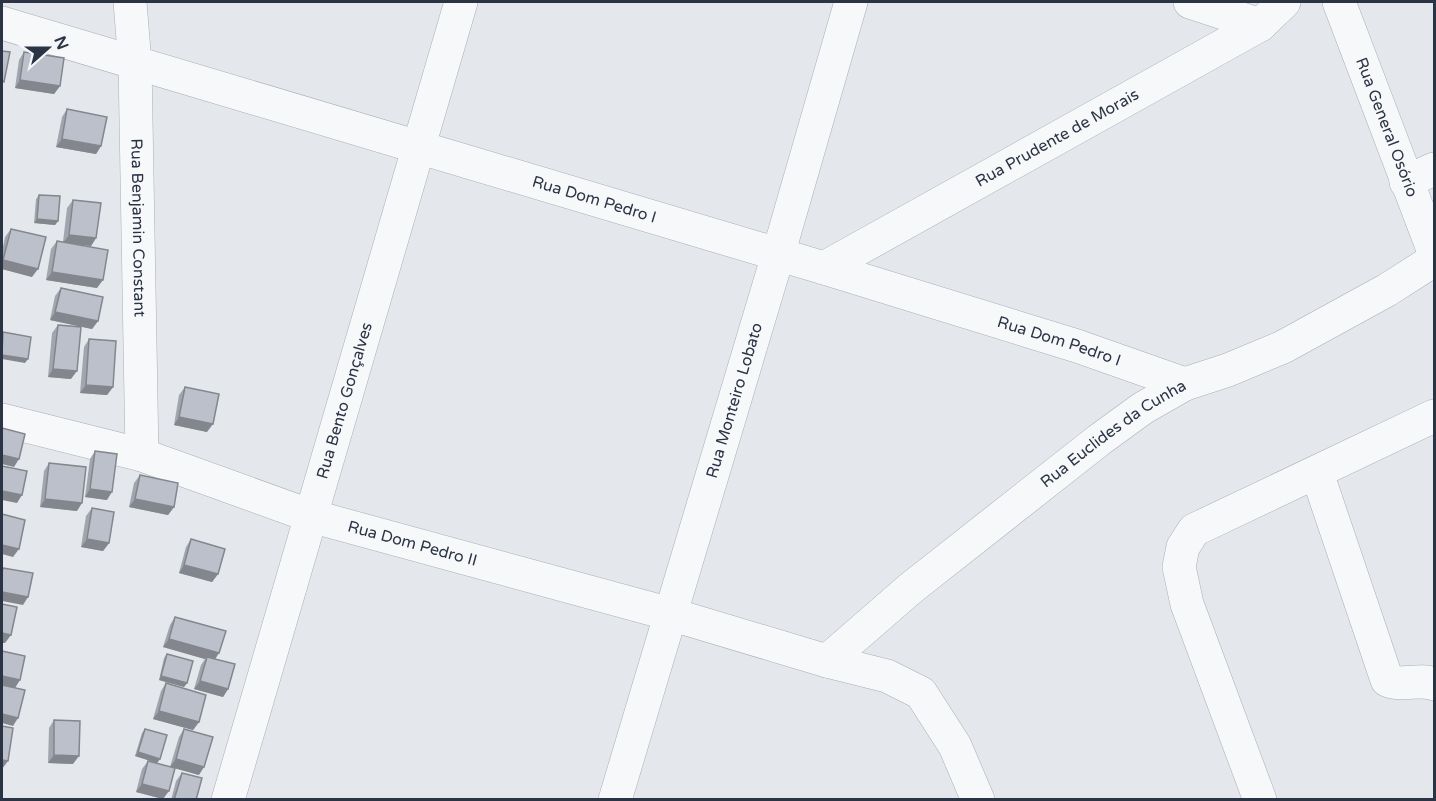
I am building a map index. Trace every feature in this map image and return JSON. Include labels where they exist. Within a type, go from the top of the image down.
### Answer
[{"type":"street","name":"Rua Benjamin Constant","points":[[129,2],[135,64],[142,455]]},
{"type":"street","name":"Rua Bento Gonçalves","points":[[228,800],[461,2]]},
{"type":"street","name":"Rua Monteiro Lobato","points":[[615,800],[851,2]]},
{"type":"street","points":[[1190,2],[1260,25]]},
{"type":"street","name":"Rua Prudente de Morais","points":[[824,268],[1260,25],[1284,2]]},
{"type":"street","name":"Rua General Osório","points":[[1339,2],[1420,176],[1434,252]]},
{"type":"street","name":"Rua Dom Pedro I","points":[[2,23],[824,268],[1077,346],[1185,384]]},
{"type":"street","name":"Rua Euclides da Cunha","points":[[827,661],[911,588],[1143,408],[1185,384],[1228,370],[1283,347],[1387,290],[1434,260]]},
{"type":"street","points":[[1260,800],[1187,604],[1179,567],[1183,547],[1194,530],[1434,416]]},
{"type":"street","name":"Rua Dom Pedro II","points":[[2,420],[142,455],[311,516],[887,676],[921,693],[955,746],[978,800]]},
{"type":"street","points":[[1317,473],[1387,680],[1395,684],[1424,681],[1434,684]]},
{"type":"building","points":[[2,51],[10,52],[4,82],[2,81]]},
{"type":"building","points":[[24,52],[64,58],[60,86],[20,80]]},
{"type":"building","points":[[67,109],[107,117],[101,146],[62,139]]},
{"type":"building","points":[[39,195],[60,196],[58,221],[37,219]]},
{"type":"building","points":[[73,200],[101,203],[96,238],[69,235]]},
{"type":"building","points":[[11,229],[46,237],[38,269],[3,260]]},
{"type":"building","points":[[57,241],[108,250],[103,280],[52,272]]},
{"type":"building","points":[[61,288],[103,297],[98,321],[55,312]]},
{"type":"building","points":[[58,325],[81,327],[77,371],[53,369]]},
{"type":"building","points":[[3,332],[31,337],[28,359],[2,355]]},
{"type":"building","points":[[89,339],[116,341],[113,387],[86,385]]},
{"type":"building","points":[[185,387],[219,394],[213,424],[179,417]]},
{"type":"building","points":[[2,428],[25,434],[19,459],[2,455]]},
{"type":"building","points":[[95,451],[117,454],[112,492],[90,489]]},
{"type":"building","points":[[49,463],[86,467],[82,503],[45,499]]},
{"type":"building","points":[[2,466],[27,471],[22,495],[2,491]]},
{"type":"building","points":[[140,475],[178,483],[174,507],[135,499]]},
{"type":"building","points":[[92,508],[114,512],[109,543],[87,539]]},
{"type":"building","points":[[2,514],[25,520],[19,549],[2,545]]},
{"type":"building","points":[[191,539],[225,549],[218,574],[184,565]]},
{"type":"building","points":[[3,568],[33,573],[28,597],[2,592]]},
{"type":"building","points":[[2,604],[17,607],[11,635],[2,633]]},
{"type":"building","points":[[175,617],[226,631],[219,653],[169,639]]},
{"type":"building","points":[[2,651],[25,656],[20,680],[2,676]]},
{"type":"building","points":[[167,654],[193,661],[187,683],[161,676]]},
{"type":"building","points":[[207,657],[235,664],[228,689],[200,681]]},
{"type":"building","points":[[166,683],[206,695],[199,722],[159,711]]},
{"type":"building","points":[[2,685],[25,690],[18,718],[2,714]]},
{"type":"building","points":[[54,720],[80,721],[79,756],[54,755]]},
{"type":"building","points":[[2,726],[13,728],[8,761],[2,760]]},
{"type":"building","points":[[145,729],[167,735],[160,759],[138,752]]},
{"type":"building","points":[[184,729],[213,737],[204,767],[176,759]]},
{"type":"building","points":[[148,761],[175,768],[169,791],[142,784]]},
{"type":"building","points":[[182,773],[202,778],[196,800],[174,800]]}]
